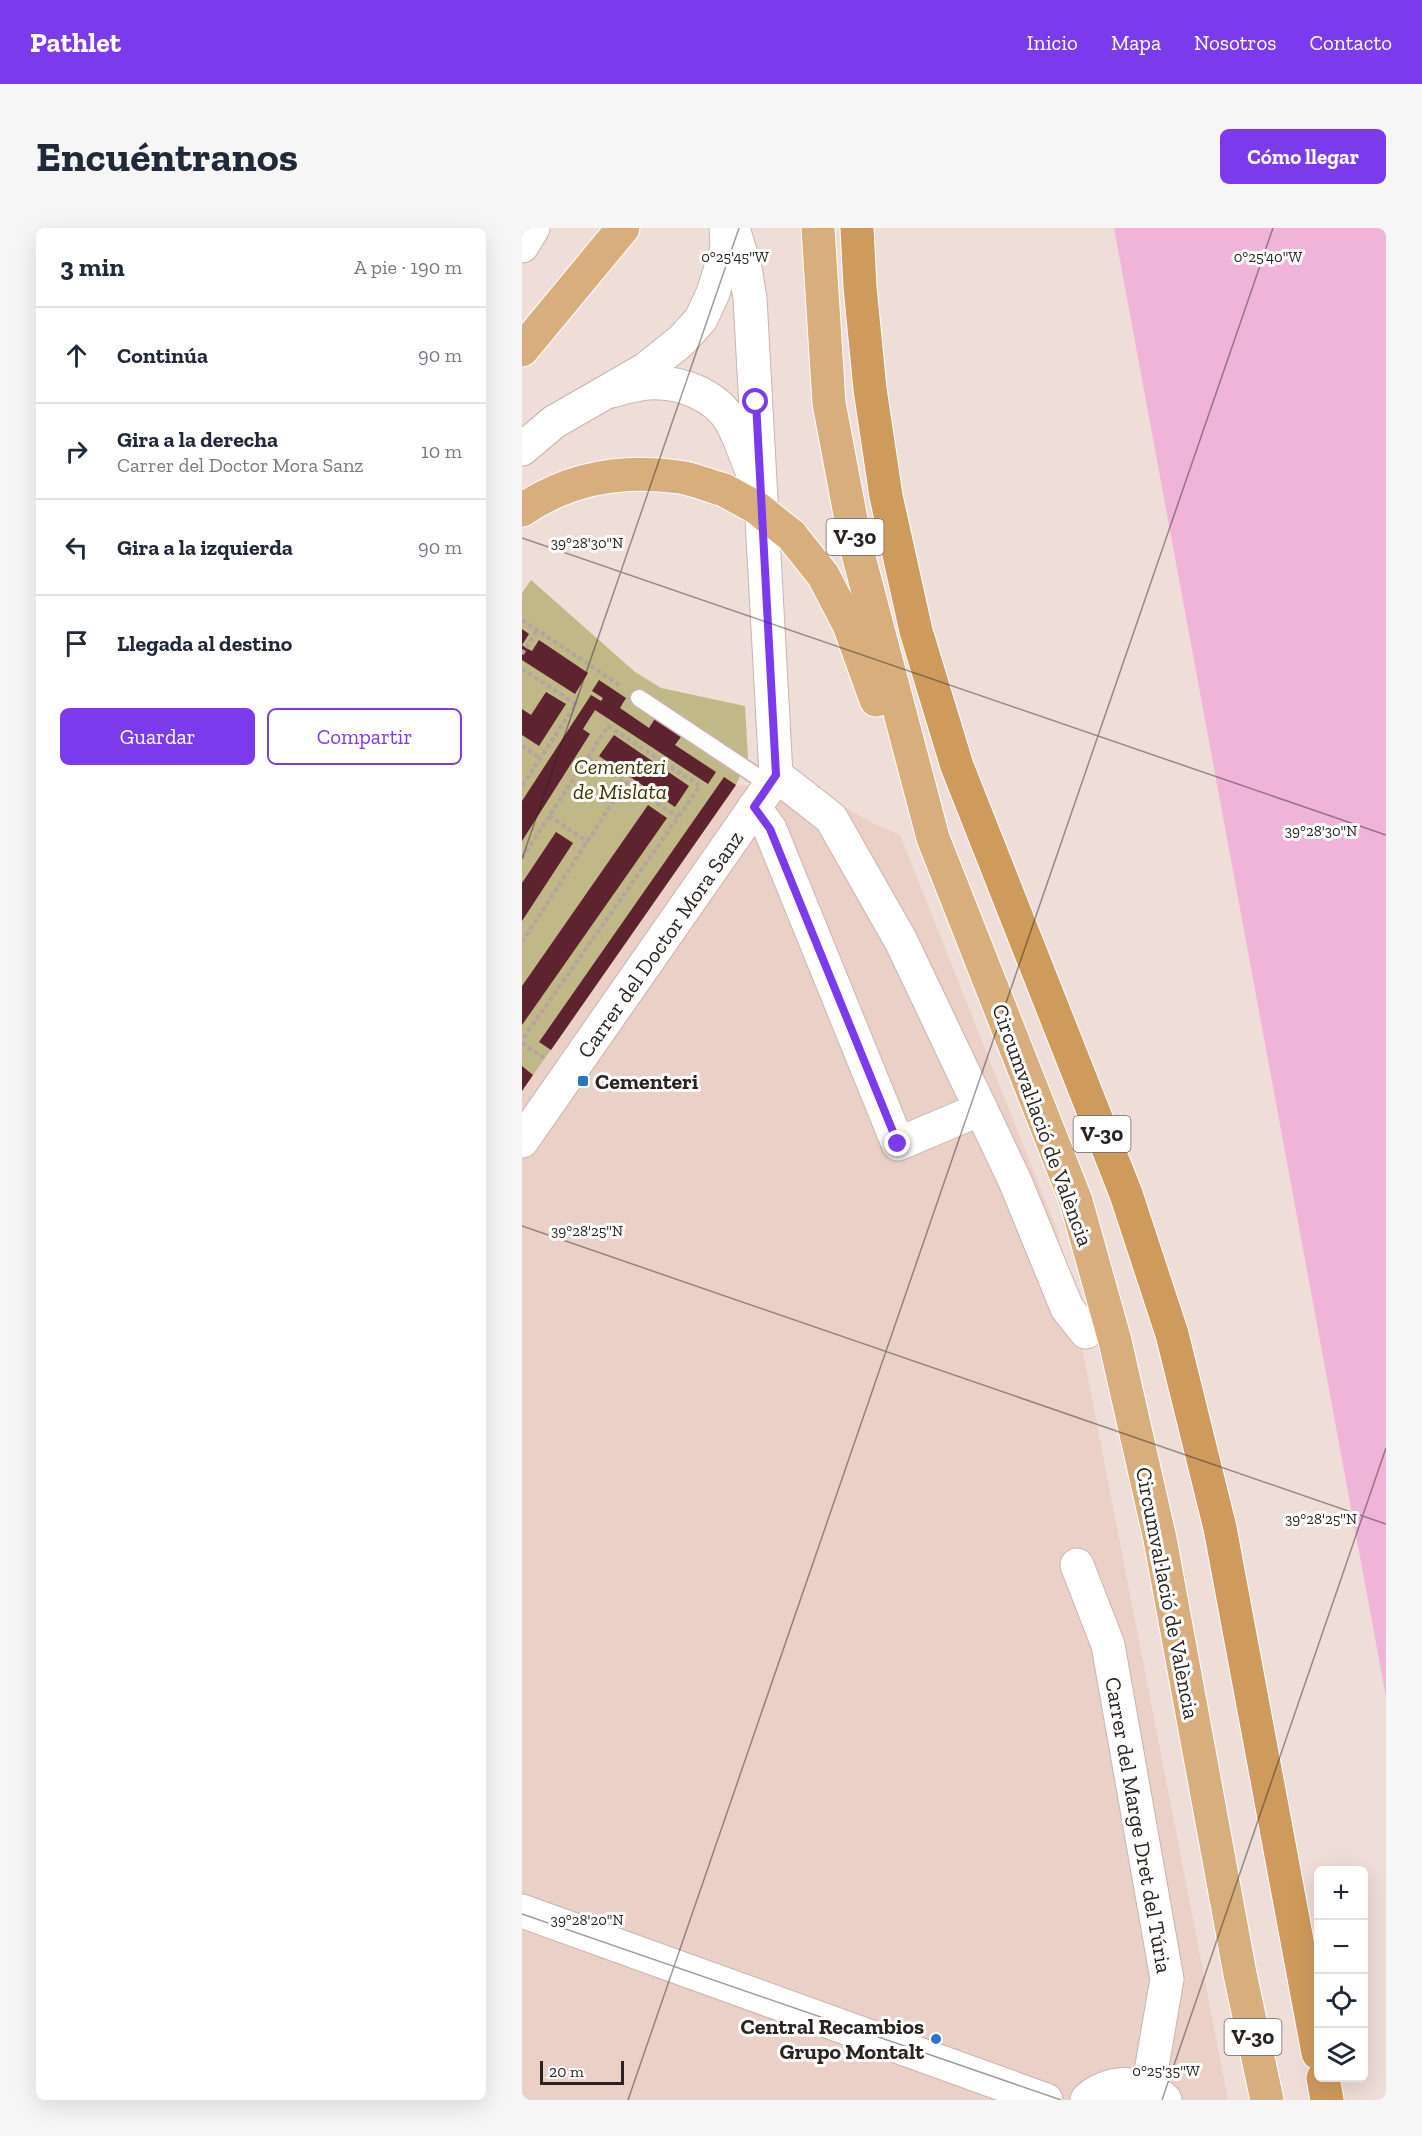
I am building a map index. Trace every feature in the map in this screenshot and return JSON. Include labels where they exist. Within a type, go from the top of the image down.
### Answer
[{"type":"highway","points":[[522,350],[623,228]]},
{"type":"highway","name":"Circumval·lació de València","points":[[818,228],[829,403],[856,546],[933,838],[1076,1200],[1115,1341],[1160,1539],[1240,1974],[1267,2100]]},
{"type":"highway","name":"V-30","points":[[857,228],[870,389],[886,496],[916,631],[957,766],[1126,1194],[1172,1335],[1220,1528],[1314,2032]]},
{"type":"highway","points":[[522,510],[535,501],[580,481],[631,474],[681,477],[724,490],[757,508],[791,535],[823,575],[849,625],[908,786],[933,838]]},
{"type":"highway","points":[[1324,2082],[1327,2100]]},
{"type":"street","points":[[522,246],[533,228]]},
{"type":"street","points":[[522,449],[554,422],[646,369],[681,341],[701,319],[713,292],[727,249],[726,228]]},
{"type":"street","points":[[733,228],[745,268],[750,298],[760,490],[767,789],[770,829],[898,1144],[981,1109]]},
{"type":"street","points":[[611,391],[646,383],[674,384],[696,392],[716,405],[731,422],[760,490]]},
{"type":"street","points":[[767,789],[831,818],[901,940],[1015,1181],[1067,1308],[1086,1332]]},
{"type":"street","name":"Carrer del Doctor Mora Sanz","points":[[522,1142],[767,789]]},
{"type":"street","name":"Carrer del Marge Dret del Túria","points":[[1077,1565],[1108,1645],[1167,1979],[1156,2095]]},
{"type":"street","points":[[522,1911],[1046,2100]]},
{"type":"street","points":[[1087,2100],[1109,2086],[1130,2084],[1156,2095]]},
{"type":"lane","points":[[639,698],[767,789]]},
{"type":"path","points":[[522,620],[639,698]]},
{"type":"path","points":[[522,654],[537,630]]},
{"type":"path","points":[[522,669],[576,704],[522,786]]},
{"type":"path","points":[[522,858],[608,726],[700,786],[522,1042],[545,1059]]},
{"type":"path","points":[[522,746],[540,758]]},
{"type":"path","points":[[588,757],[678,817]]},
{"type":"path","points":[[522,942],[626,782]]},
{"type":"path","points":[[549,816],[588,842]]},
{"type":"shaded area","points":[[1114,228],[1386,228],[1386,1697]]},
{"type":"shaded area","points":[[736,785],[817,791],[874,824],[900,835],[1057,1230],[1086,1368],[1228,2100],[522,2100],[522,1091]]},
{"type":"green space","name":"Cementeri de Mislata","points":[[531,580],[635,672],[661,688],[745,706],[748,758],[736,785],[522,1091],[522,593]]},
{"type":"building","points":[[522,629],[529,634],[522,645]]},
{"type":"building","points":[[539,640],[588,673],[575,694],[522,660],[522,645],[532,651]]},
{"type":"building","points":[[599,680],[626,698],[620,708],[649,728],[656,717],[683,734],[675,745],[716,772],[708,784],[595,710],[583,729],[590,734],[522,841],[522,801],[591,695],[601,701],[603,698],[592,691]]},
{"type":"building","points":[[546,692],[566,704],[539,746],[522,735],[522,709],[531,715]]},
{"type":"building","points":[[614,735],[689,786],[675,807],[599,756]]},
{"type":"building","points":[[724,777],[736,785],[551,1050],[539,1042]]},
{"type":"building","points":[[648,805],[667,818],[522,1025],[522,986]]},
{"type":"building","points":[[556,832],[573,843],[522,921],[522,883]]},
{"type":"building","points":[[522,1066],[533,1075],[522,1091]]},
{"type":"place","name":"Cementeri","points":[[583,1081]]},
{"type":"place","name":"Central Recambios Grupo Montalt","points":[[936,2039]]},
{"type":"route","points":[[756,402],[776,775],[754,807],[770,829],[898,1144]]}]
